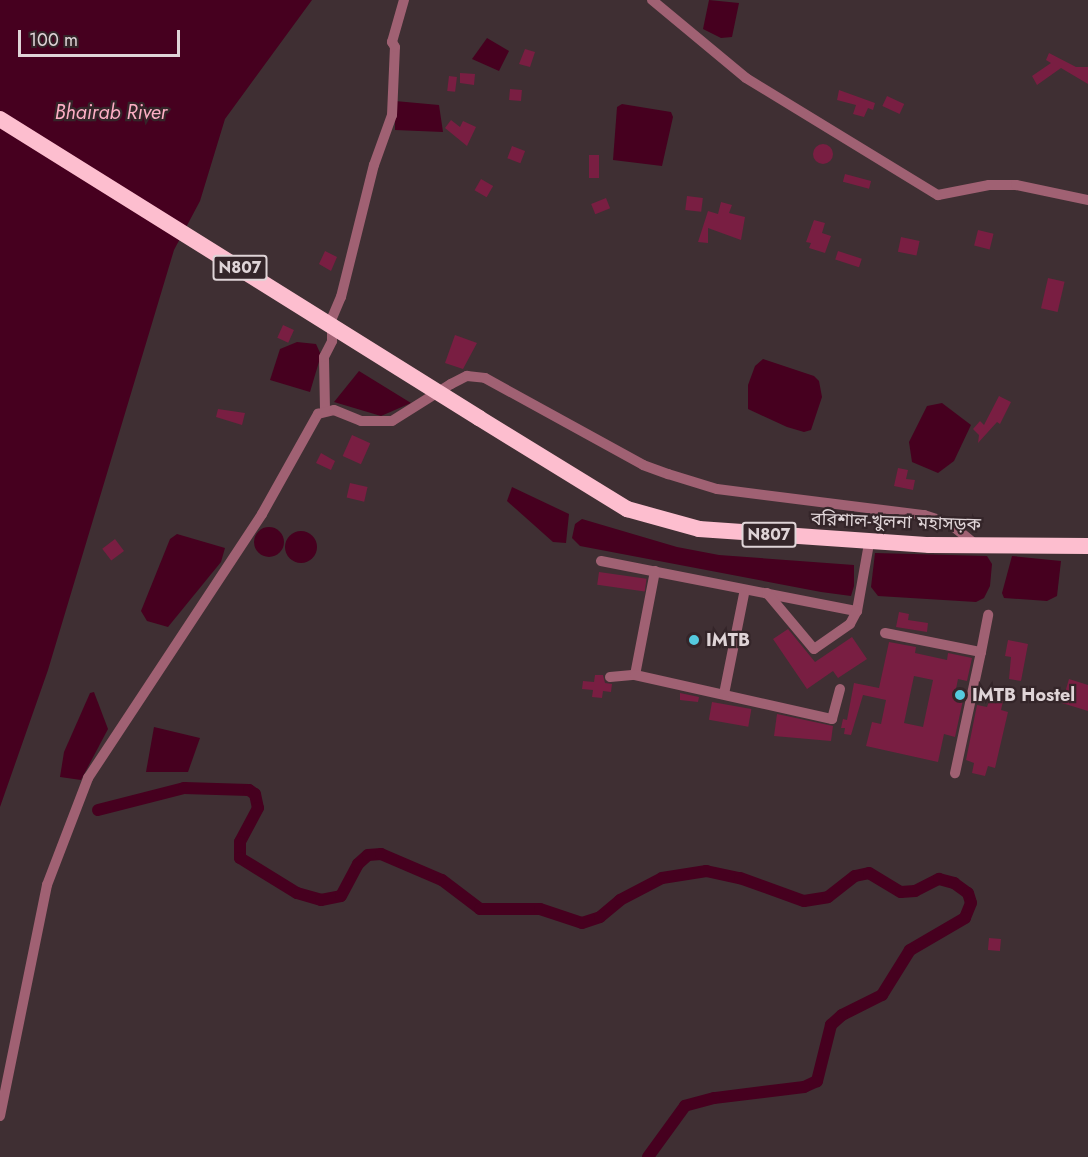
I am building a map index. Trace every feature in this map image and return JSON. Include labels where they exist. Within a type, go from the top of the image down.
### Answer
[{"type":"highway","name":"বরিশাল-খুলনা মহাসড়ক","points":[[0,119],[56,150],[627,509],[699,529],[806,539],[1088,546]]},
{"type":"street","points":[[325,410],[324,357],[332,341],[332,318],[341,297],[374,165],[392,115],[396,47],[392,42],[404,0]]},
{"type":"street","points":[[652,0],[746,78],[938,195],[989,185],[1016,185],[1088,200]]},
{"type":"street","points":[[0,1116],[47,885],[88,778],[262,514],[311,420],[325,410],[334,410],[361,421],[392,421],[466,376],[485,378],[642,465],[668,474],[717,489],[924,515],[950,523],[977,544]]},
{"type":"street","points":[[767,593],[814,649],[850,624],[856,611],[868,549]]},
{"type":"street","points":[[601,561],[856,611]]},
{"type":"street","points":[[635,675],[655,572]]},
{"type":"street","points":[[724,694],[744,594]]},
{"type":"street","points":[[955,773],[988,615]]},
{"type":"street","points":[[885,633],[981,652]]},
{"type":"street","points":[[610,677],[635,675],[832,719],[840,689]]},
{"type":"water","name":"Bhairab River","points":[[0,0],[312,0],[225,119],[200,201],[174,250],[48,670],[0,807]]},
{"type":"water","points":[[709,0],[739,3],[732,37],[721,38],[703,29]]},
{"type":"water","points":[[487,38],[509,51],[499,71],[472,59]]},
{"type":"water","points":[[395,101],[439,105],[443,132],[395,130]]},
{"type":"water","points":[[622,104],[671,112],[673,117],[662,166],[613,160],[617,107]]},
{"type":"water","points":[[297,342],[316,344],[321,355],[310,392],[270,380],[280,349]]},
{"type":"water","points":[[763,359],[814,376],[819,381],[822,397],[811,430],[804,432],[787,427],[748,409],[748,385],[755,366]]},
{"type":"water","points":[[359,371],[411,403],[381,416],[334,402]]},
{"type":"water","points":[[942,403],[971,425],[954,461],[938,473],[912,462],[909,442],[927,406]]},
{"type":"water","points":[[512,487],[569,514],[566,543],[553,542],[507,501]]},
{"type":"water","points":[[582,519],[677,547],[719,555],[854,565],[854,586],[851,596],[821,592],[580,546],[572,538],[575,524]]},
{"type":"water","points":[[269,527],[280,531],[284,542],[280,553],[269,557],[258,553],[254,542],[258,531]]},
{"type":"water","points":[[301,531],[312,536],[317,547],[312,558],[301,563],[290,558],[285,547],[290,536]]},
{"type":"water","points":[[177,534],[225,548],[221,562],[168,627],[147,621],[141,611],[170,539]]},
{"type":"water","points":[[875,553],[987,556],[992,564],[990,586],[984,598],[976,602],[878,596],[871,587]]},
{"type":"water","points":[[1012,556],[1061,561],[1057,596],[1047,601],[1004,598],[1002,593]]},
{"type":"water","points":[[94,692],[108,729],[81,780],[60,777],[64,752],[90,693]]},
{"type":"water","points":[[154,727],[200,738],[188,772],[146,772]]},
{"type":"building","points":[[525,49],[535,52],[530,67],[519,64]]},
{"type":"building","points":[[1049,53],[1076,67],[1088,67],[1088,84],[1061,68],[1037,85],[1032,76],[1051,63],[1046,60]]},
{"type":"building","points":[[460,73],[475,74],[474,85],[460,83]]},
{"type":"building","points":[[449,76],[457,77],[455,92],[447,91]]},
{"type":"building","points":[[510,89],[522,90],[521,101],[509,100]]},
{"type":"building","points":[[839,90],[875,103],[873,110],[868,108],[864,117],[853,114],[856,105],[837,100]]},
{"type":"building","points":[[887,96],[904,104],[900,114],[882,106]]},
{"type":"building","points":[[451,120],[460,127],[463,121],[476,127],[467,146],[445,128]]},
{"type":"building","points":[[823,144],[830,147],[833,154],[830,161],[823,164],[816,161],[813,154],[816,147]]},
{"type":"building","points":[[512,146],[525,151],[520,163],[507,158]]},
{"type":"building","points":[[589,155],[599,155],[599,178],[589,178]]},
{"type":"building","points":[[845,174],[871,181],[869,189],[843,182]]},
{"type":"building","points":[[481,179],[493,186],[487,197],[474,190]]},
{"type":"building","points":[[687,196],[703,198],[701,212],[685,210]]},
{"type":"building","points":[[606,198],[610,208],[595,214],[591,204]]},
{"type":"building","points":[[721,202],[732,205],[729,213],[745,217],[741,240],[708,228],[708,243],[698,242],[708,211],[718,214]]},
{"type":"building","points":[[814,220],[825,223],[822,233],[831,236],[825,253],[809,248],[811,243],[806,242]]},
{"type":"building","points":[[978,230],[994,234],[990,249],[974,246]]},
{"type":"building","points":[[901,237],[920,241],[916,256],[898,252]]},
{"type":"building","points":[[325,251],[337,257],[331,271],[319,264]]},
{"type":"building","points":[[838,251],[862,259],[859,267],[835,260]]},
{"type":"building","points":[[1048,278],[1065,282],[1058,312],[1041,308]]},
{"type":"building","points":[[283,325],[294,330],[288,343],[277,338]]},
{"type":"building","points":[[455,335],[477,343],[463,369],[445,363]]},
{"type":"building","points":[[999,396],[1011,402],[1000,424],[997,422],[978,443],[979,435],[973,429],[980,421],[984,425]]},
{"type":"building","points":[[218,409],[245,413],[242,425],[216,417]]},
{"type":"building","points":[[352,435],[370,443],[361,464],[343,456]]},
{"type":"building","points":[[321,453],[335,461],[331,470],[316,463]]},
{"type":"building","points":[[898,468],[908,470],[906,479],[915,480],[913,490],[894,486]]},
{"type":"building","points":[[350,483],[368,487],[364,502],[347,498]]},
{"type":"building","points":[[115,539],[124,551],[111,561],[102,549]]},
{"type":"building","points":[[599,572],[647,579],[645,592],[597,585]]},
{"type":"building","points":[[899,612],[909,614],[908,620],[928,623],[927,632],[896,627]]},
{"type":"building","points":[[788,629],[815,662],[852,637],[867,659],[838,678],[833,671],[807,689],[773,639]]},
{"type":"building","points":[[1008,640],[1028,644],[1021,681],[1009,679],[1011,657],[1005,656]]},
{"type":"building","points":[[889,642],[916,647],[915,653],[947,660],[948,653],[972,658],[967,681],[958,679],[954,699],[963,700],[955,737],[944,734],[938,762],[866,746],[872,722],[881,724],[886,700],[863,695],[851,735],[844,734],[845,728],[841,728],[843,719],[847,720],[854,683],[879,688]],"holes":[[[914,676],[933,680],[923,727],[904,723]]]},
{"type":"building","points":[[595,675],[603,675],[605,683],[612,684],[611,692],[603,691],[602,698],[592,697],[593,690],[582,689],[583,681],[594,682]]},
{"type":"building","points":[[1069,679],[1088,685],[1088,711],[1062,703]]},
{"type":"building","points":[[680,693],[699,697],[698,702],[680,700]]},
{"type":"building","points":[[990,698],[1003,701],[1001,710],[1008,712],[995,768],[988,766],[985,776],[972,773],[974,763],[966,760],[977,705],[987,707]]},
{"type":"building","points":[[712,702],[751,709],[748,727],[709,720]]},
{"type":"building","points":[[777,714],[833,726],[831,741],[774,736]]},
{"type":"building","points":[[989,938],[1001,939],[1000,951],[988,950]]},
{"type":"waterway","points":[[98,810],[184,788],[249,790],[255,794],[258,808],[240,842],[240,858],[297,893],[321,900],[341,896],[358,864],[368,855],[381,854],[442,880],[480,909],[540,909],[582,923],[600,917],[620,900],[662,878],[706,871],[740,878],[804,901],[828,897],[855,876],[869,873],[901,892],[915,891],[939,879],[954,883],[968,893],[971,903],[965,918],[910,950],[882,995],[842,1015],[831,1025],[817,1081],[804,1087],[714,1098],[685,1106],[648,1157]]},
{"type":"place","name":"IMTB","points":[[694,640]]},
{"type":"place","name":"IMTB Hostel","points":[[960,695]]}]
